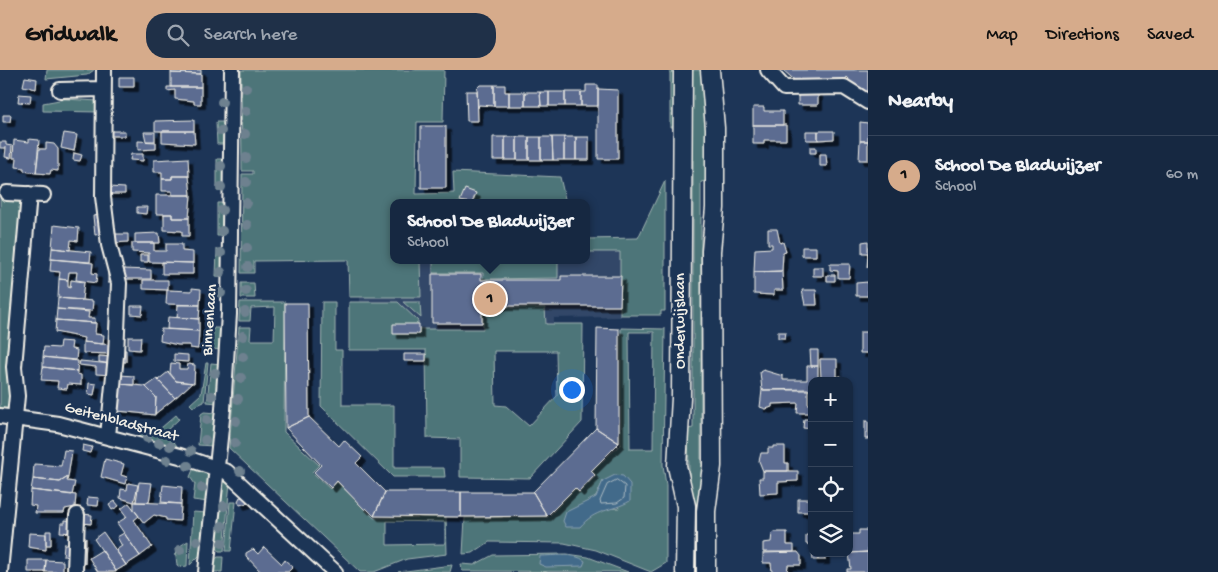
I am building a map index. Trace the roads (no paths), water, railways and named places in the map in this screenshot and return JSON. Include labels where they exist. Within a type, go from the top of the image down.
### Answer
[{"type":"main road","name":"Onderwijslaan","points":[[683,70],[681,398],[678,466],[686,506],[685,572]]},
{"type":"main road","name":"Onderwijslaan","points":[[706,572],[706,511],[712,466],[712,251],[715,208],[715,128],[710,70]]},
{"type":"street","points":[[104,70],[103,197],[109,246],[119,283],[116,354],[108,436]]},
{"type":"street","name":"Binnenlaan","points":[[206,572],[217,467],[231,278],[232,70]]},
{"type":"street","points":[[768,70],[784,88],[844,87],[868,102]]},
{"type":"street","points":[[60,90],[103,89]]},
{"type":"street","points":[[0,572],[17,396],[14,367],[36,195],[7,193]]},
{"type":"street","name":"Geitenbladstraat","points":[[0,416],[58,424],[217,467],[227,472],[335,572]]},
{"type":"street","points":[[75,572],[77,514]]},
{"type":"water","points":[[615,475],[623,476],[630,484],[630,501],[592,516],[580,527],[566,527],[563,521],[566,512],[596,497],[603,481]]},
{"type":"water","points":[[570,555],[585,561],[583,566],[546,567],[539,564],[540,556]]},
{"type":"place","name":"School De Bladwijzer","points":[[490,299]]}]
